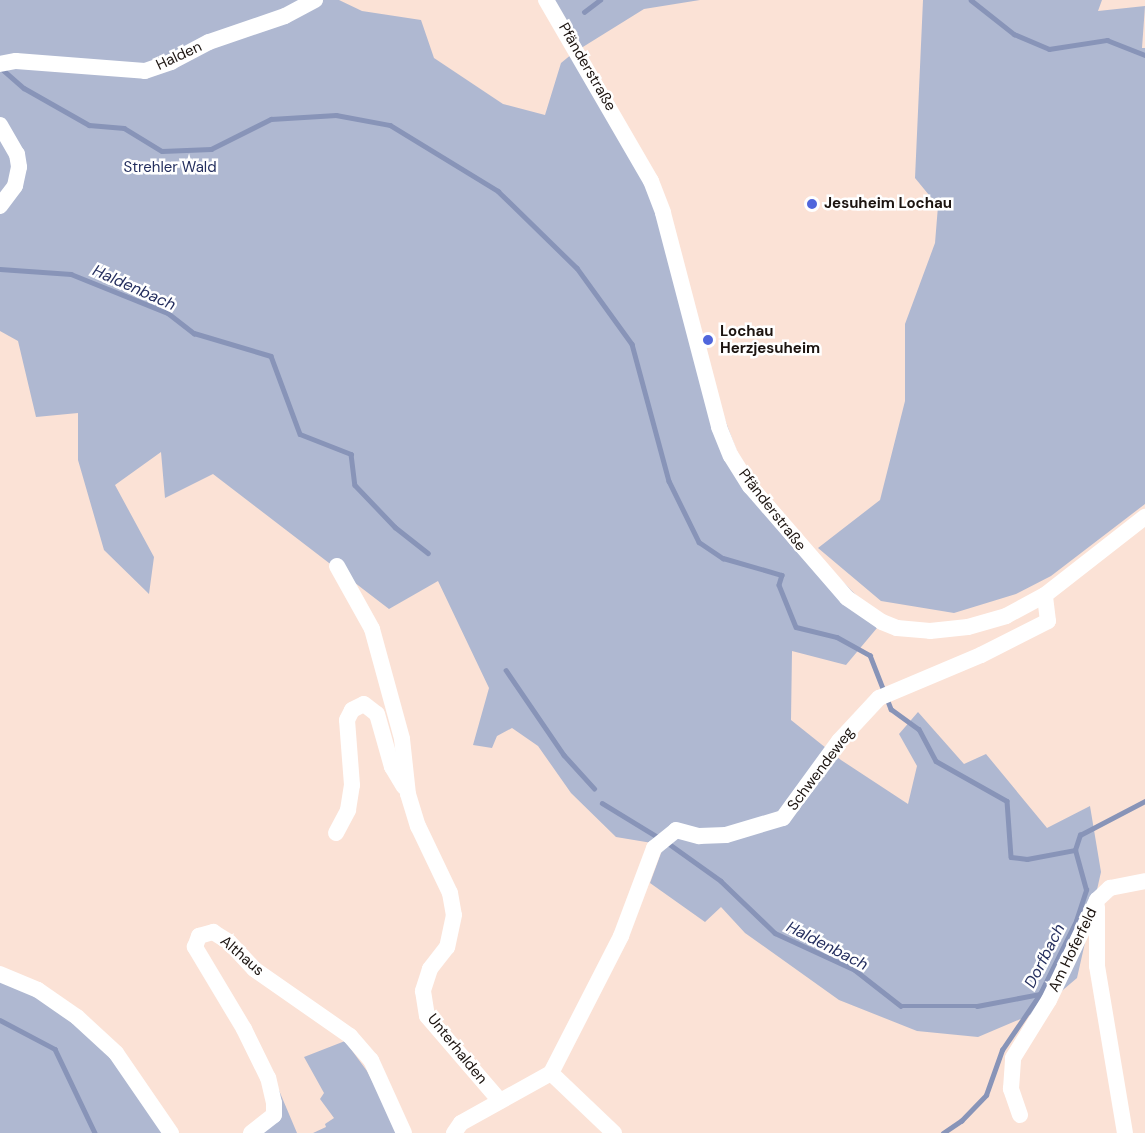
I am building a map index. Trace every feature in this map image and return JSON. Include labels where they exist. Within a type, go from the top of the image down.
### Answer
[{"type":"street","name":"Halden","points":[[8,62],[107,71],[144,71],[171,62],[209,42],[285,16],[315,0]]},
{"type":"street","name":"Pfänderstraße","points":[[546,0],[651,181],[666,222],[719,427],[750,486],[847,598],[882,622],[897,628],[930,631],[968,627],[1005,616],[1046,595],[1145,517]]},
{"type":"street","points":[[0,125],[17,154],[19,167],[15,186],[0,206]]},
{"type":"street","name":"Unterhalden","points":[[337,566],[372,629],[386,672],[402,739],[408,794],[418,826],[450,893],[454,915],[447,947],[430,969],[423,991],[427,1016],[500,1101]]},
{"type":"street","name":"Schwendeweg","points":[[551,1072],[621,936],[654,848],[675,830],[699,836],[726,835],[783,818],[839,741],[885,695],[1048,621],[1046,595]]},
{"type":"street","name":"Unterhalden","points":[[336,833],[348,810],[352,785],[347,720],[352,710],[364,704],[377,714],[392,767],[408,794]]},
{"type":"street","points":[[1097,900],[1110,888],[1145,881]]},
{"type":"street","name":"Am Hoferfeld","points":[[1020,1115],[1011,1089],[1013,1058],[1049,1000],[1097,900]]},
{"type":"street","name":"Am Hoferfeld","points":[[1097,900],[1097,966],[1125,1133]]},
{"type":"street","name":"Althaus","points":[[251,1133],[274,1115],[274,1102],[268,1078],[243,1029],[195,947],[199,936],[213,932],[229,942],[254,969],[350,1036],[371,1060],[404,1133]]},
{"type":"street","points":[[0,974],[38,990],[77,1017],[116,1053],[171,1133]]},
{"type":"street","points":[[454,1133],[461,1123],[551,1072],[615,1133]]},
{"type":"green space","name":"Strehler Wald","points":[[0,0],[339,0],[362,11],[421,20],[434,58],[503,104],[545,115],[561,63],[578,49],[546,0],[700,0],[644,9],[578,50],[651,181],[693,335],[750,486],[882,622],[846,665],[792,651],[791,720],[841,760],[908,804],[917,766],[899,734],[918,712],[964,764],[986,754],[1047,828],[1090,806],[1101,872],[1077,978],[1037,1012],[978,1037],[917,1031],[839,1000],[745,933],[721,907],[705,922],[650,883],[664,845],[616,837],[571,793],[538,746],[512,728],[497,736],[492,748],[473,745],[489,688],[438,581],[389,609],[213,474],[165,498],[161,452],[115,485],[154,557],[149,594],[104,550],[78,460],[78,413],[36,417],[18,341],[0,331]]},
{"type":"green space","points":[[923,0],[1102,0],[1098,11],[1145,6],[1142,48],[1145,48],[1145,504],[1051,576],[1016,594],[954,613],[881,601],[818,548],[880,500],[905,401],[905,324],[935,243],[938,206],[915,178]]},
{"type":"green space","points":[[0,974],[77,1017],[171,1133],[0,1133]]},
{"type":"green space","points":[[345,1041],[367,1071],[399,1133],[313,1133],[326,1127],[325,1124],[334,1118],[320,1099],[324,1093],[304,1057]]},
{"type":"green space","points":[[278,1088],[297,1133],[251,1133],[264,1127]]},
{"type":"waterway","points":[[584,12],[600,0]]},
{"type":"waterway","points":[[971,0],[1014,34],[1049,49],[1107,40],[1145,55]]},
{"type":"waterway","points":[[2,69],[24,88],[89,125],[124,128],[162,151],[211,149],[271,119],[336,115],[390,125],[498,191],[577,268],[632,344],[669,481],[699,542],[723,558],[782,575],[779,585],[796,627],[837,637],[870,655],[891,709],[919,729],[936,761],[1007,801],[1011,857],[1027,859],[1075,850]]},
{"type":"waterway","name":"Haldenbach","points":[[0,269],[71,274],[168,313],[194,333],[271,356],[300,434],[351,454],[355,485],[395,527],[428,553]]},
{"type":"waterway","name":"Haldenbach","points":[[506,670],[564,755],[594,788]]},
{"type":"waterway","name":"Dorfbach","points":[[943,1133],[961,1121],[986,1095],[1002,1050],[1040,994],[1076,921],[1086,890],[1075,850],[1080,835],[1145,801]]},
{"type":"waterway","name":"Haldenbach","points":[[602,803],[661,839]]},
{"type":"waterway","name":"Haldenbach","points":[[668,843],[721,881],[775,933],[855,970],[901,1006],[977,1006],[1040,994]]},
{"type":"waterway","points":[[0,1020],[55,1049],[95,1133]]},
{"type":"place","name":"Jesuheim Lochau","points":[[812,204]]},
{"type":"place","name":"Lochau Herzjesuheim","points":[[708,340]]}]
